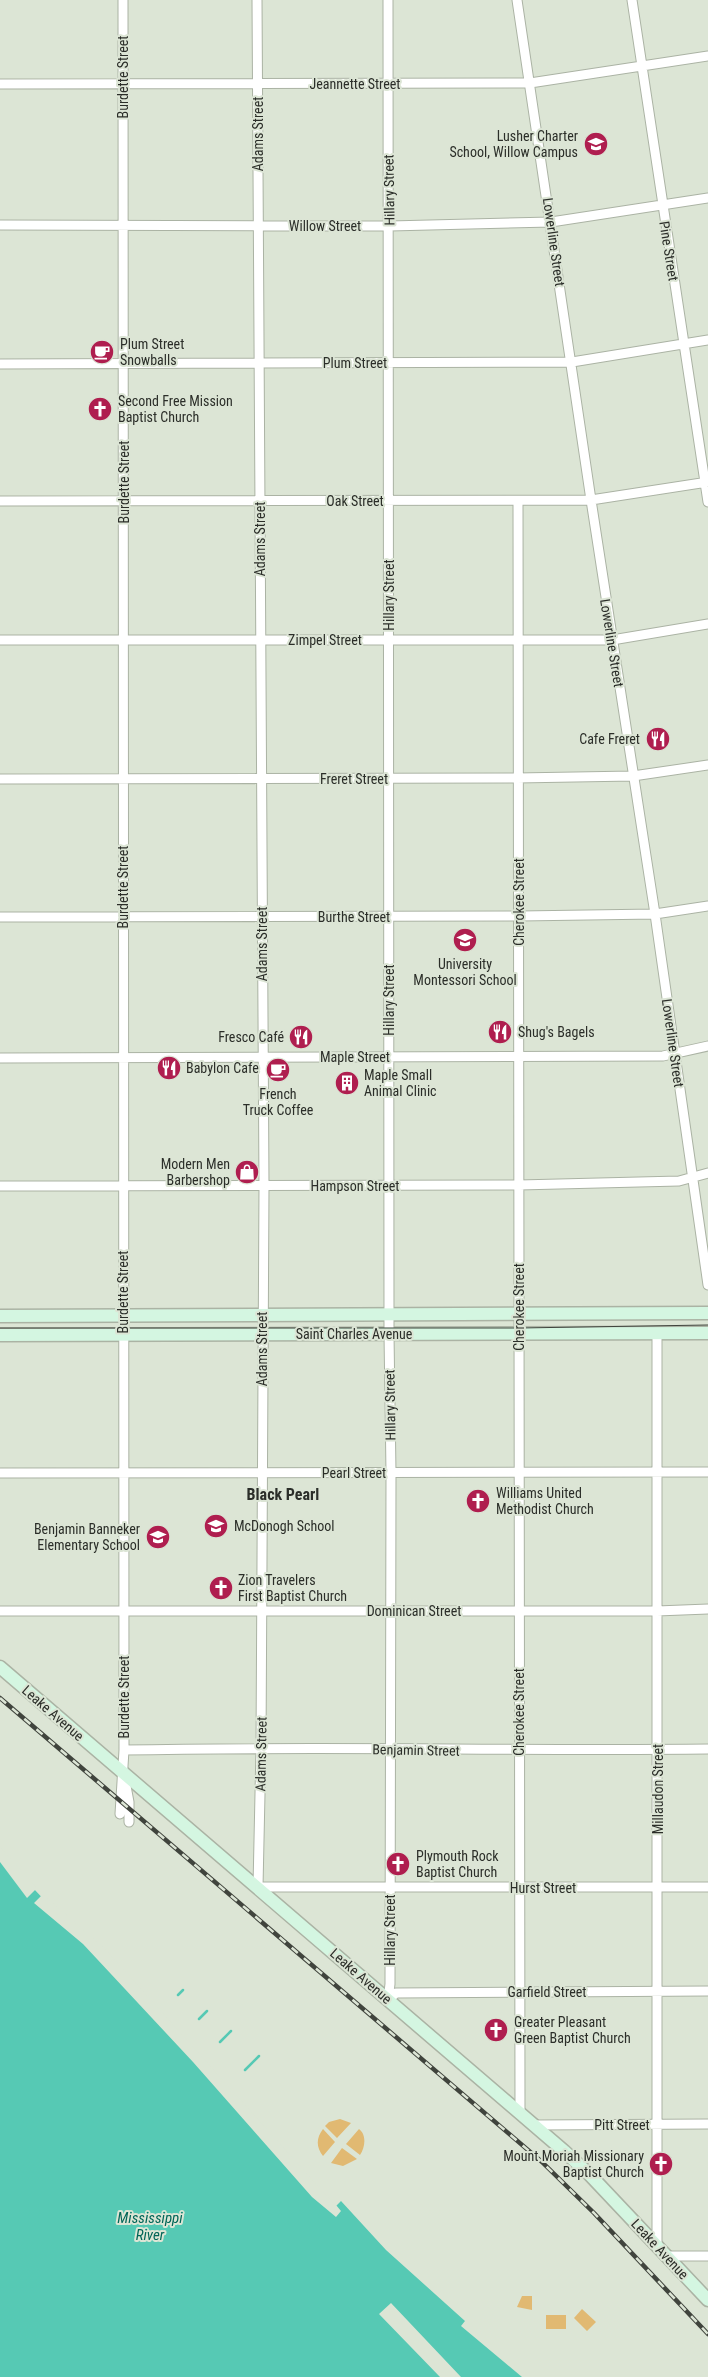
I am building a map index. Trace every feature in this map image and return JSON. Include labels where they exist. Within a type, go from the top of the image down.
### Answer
[{"type":"main road","name":"Saint Charles Avenue","points":[[0,1316],[708,1313]]},
{"type":"main road","name":"Saint Charles Avenue","points":[[0,1335],[708,1333]]},
{"type":"main road","name":"Leake Avenue","points":[[0,1667],[535,2125],[590,2175],[708,2300]]},
{"type":"street","name":"Burdette Street","points":[[123,0],[124,1774]]},
{"type":"street","name":"Adams Street","points":[[257,0],[261,640],[260,778],[264,1186],[261,1747],[258,1887]]},
{"type":"street","name":"Hillary Street","points":[[388,0],[390,226],[388,779],[389,1334],[391,1473],[390,1984],[388,2000]]},
{"type":"street","name":"Lowerline Street","points":[[517,0],[612,640],[655,914],[708,1286]]},
{"type":"street","name":"Pine Street","points":[[632,0],[708,502]]},
{"type":"street","name":"Jeannette Street","points":[[0,84],[530,83],[708,56]]},
{"type":"street","name":"Willow Street","points":[[0,225],[390,226],[551,222],[708,198]]},
{"type":"street","name":"Plum Street","points":[[0,364],[572,362],[708,340]]},
{"type":"street","name":"Oak Street","points":[[0,502],[591,500],[706,482]]},
{"type":"street","name":"Cherokee Street","points":[[518,501],[520,2112]]},
{"type":"street","name":"Zimpel Street","points":[[0,640],[122,638],[612,640],[708,624]]},
{"type":"street","name":"Freret Street","points":[[0,779],[388,779],[633,776],[708,765]]},
{"type":"street","name":"Burthe Street","points":[[0,917],[655,914],[708,906]]},
{"type":"street","name":"Maple Street","points":[[0,1058],[663,1056],[708,1046]]},
{"type":"street","name":"Hampson Street","points":[[0,1186],[519,1185],[679,1181],[708,1173]]},
{"type":"street","name":"Millaudon Street","points":[[657,1333],[657,2245]]},
{"type":"street","name":"Pearl Street","points":[[0,1473],[708,1472]]},
{"type":"street","name":"Dominican Street","points":[[0,1611],[657,1611],[708,1609]]},
{"type":"street","name":"Benjamin Street","points":[[124,1750],[261,1747],[519,1751],[708,1749]]},
{"type":"street","points":[[120,1814],[124,1774]]},
{"type":"street","points":[[124,1774],[129,1802],[129,1822]]},
{"type":"street","name":"Hurst Street","points":[[258,1887],[708,1887]]},
{"type":"street","name":"Garfield Street","points":[[388,2000],[396,1992],[708,1991]]},
{"type":"street","name":"Pitt Street","points":[[535,2125],[708,2124]]},
{"type":"street","points":[[668,2256],[708,2256]]},
{"type":"shaded area","points":[[340,2119],[351,2123],[337,2138],[325,2126],[329,2122]]},
{"type":"shaded area","points":[[323,2129],[335,2142],[323,2156],[318,2142]]},
{"type":"shaded area","points":[[359,2129],[362,2132],[364,2142],[360,2155],[346,2144]]},
{"type":"shaded area","points":[[342,2148],[357,2159],[343,2166],[331,2163]]},
{"type":"shaded area","points":[[522,2296],[532,2296],[532,2310],[517,2307]]},
{"type":"shaded area","points":[[582,2309],[596,2322],[587,2331],[574,2318]]},
{"type":"shaded area","points":[[546,2315],[566,2315],[566,2329],[546,2329]]},
{"type":"water","name":"Mississippi River","points":[[0,1849],[18,1872],[334,2208],[341,2201],[386,2250],[465,2321],[461,2326],[522,2377],[0,2377]]},
{"type":"pier","points":[[0,1847],[37,1888],[27,1898],[0,1862]]},
{"type":"pier","points":[[43,1894],[107,1951],[334,2204],[338,2200],[340,2201],[336,2205],[341,2211],[336,2217],[312,2197],[193,2062],[83,1944],[34,1903]]},
{"type":"pier","points":[[391,2303],[461,2377],[440,2377],[379,2314]]},
{"type":"waterway","points":[[178,1995],[183,1990]]},
{"type":"waterway","points":[[199,2019],[207,2011]]},
{"type":"waterway","points":[[220,2042],[231,2031]]},
{"type":"waterway","points":[[245,2070],[259,2056]]},
{"type":"tram line","points":[[0,1328],[519,1328],[708,1325]]},
{"type":"railway","points":[[0,1698],[542,2162],[594,2213],[708,2334]]},
{"type":"place","name":"Lusher Charter School, Willow Campus","points":[[596,144]]},
{"type":"place","name":"Plum Street Snowballs","points":[[102,352]]},
{"type":"place","name":"Second Free Mission Baptist Church","points":[[100,409]]},
{"type":"place","name":"Cafe Freret","points":[[658,739]]},
{"type":"place","name":"University Montessori School","points":[[465,940]]},
{"type":"place","name":"Shug's Bagels","points":[[500,1032]]},
{"type":"place","name":"Fresco Café","points":[[301,1037]]},
{"type":"place","name":"Babylon Cafe","points":[[169,1068]]},
{"type":"place","name":"French Truck Coffee","points":[[278,1070]]},
{"type":"place","name":"Maple Small Animal Clinic","points":[[347,1083]]},
{"type":"place","name":"Modern Men Barbershop","points":[[247,1172]]},
{"type":"place","name":"Williams United Methodist Church","points":[[478,1501]]},
{"type":"place","name":"McDonogh School","points":[[216,1526]]},
{"type":"place","name":"Benjamin Banneker Elementary School","points":[[158,1537]]},
{"type":"place","name":"Zion Travelers First Baptist Church","points":[[221,1588]]},
{"type":"place","name":"Plymouth Rock Baptist Church","points":[[398,1864]]},
{"type":"place","name":"Greater Pleasant Green Baptist Church","points":[[496,2030]]},
{"type":"place","name":"Mount Moriah Missionary Baptist Church","points":[[661,2164]]},
{"type":"district","name":"Black Pearl","points":[[283,1494]]}]
